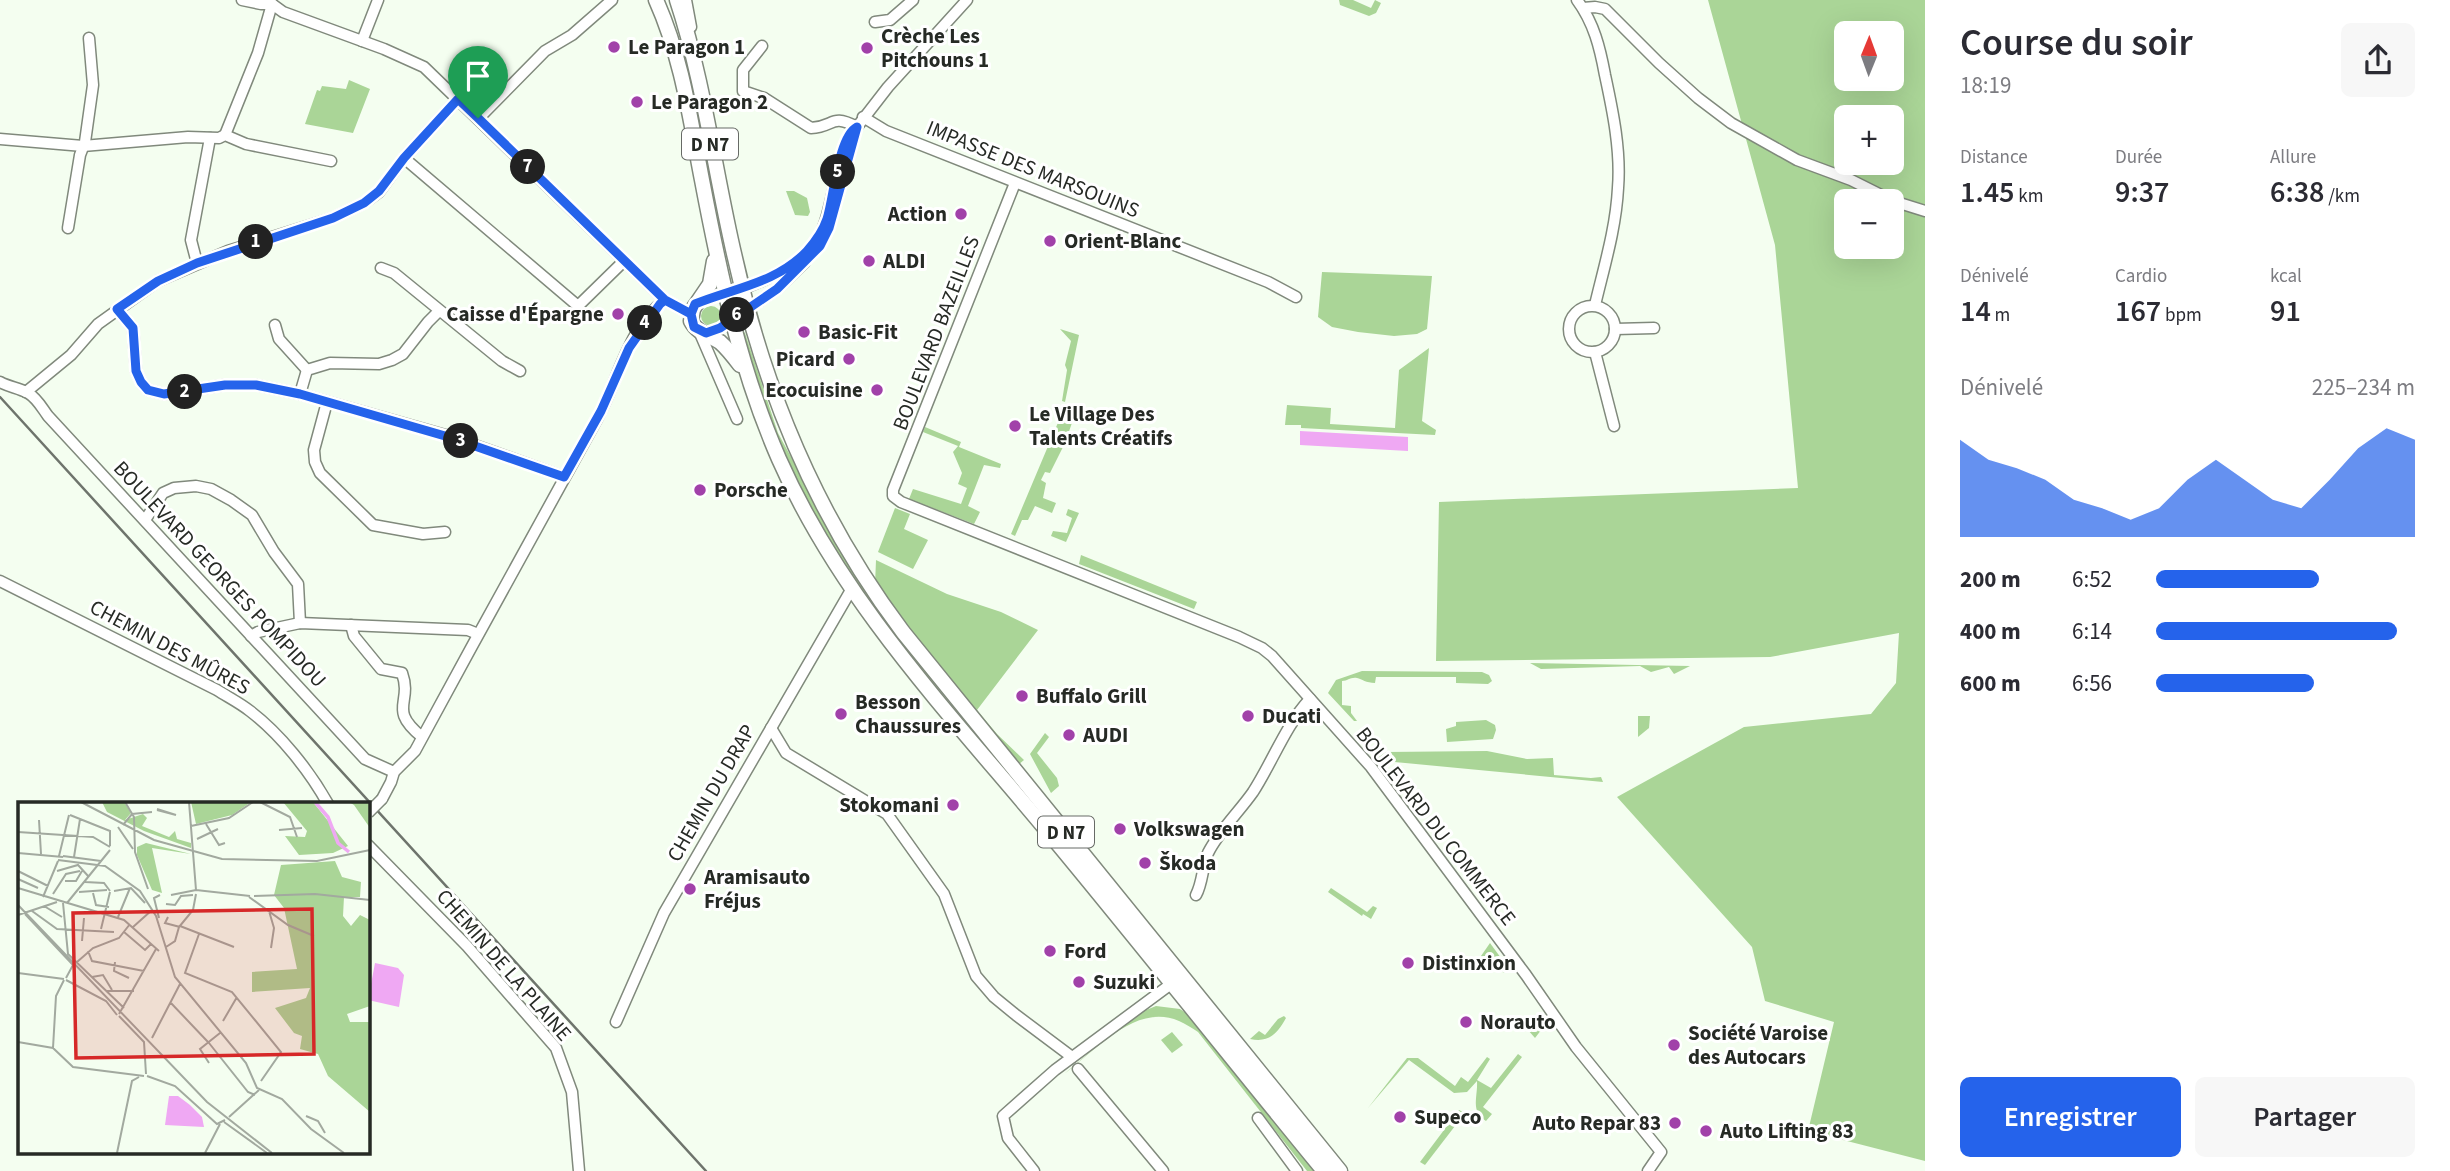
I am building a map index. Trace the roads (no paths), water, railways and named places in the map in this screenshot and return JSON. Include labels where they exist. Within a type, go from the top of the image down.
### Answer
[{"type":"main road","name":"D N7","points":[[656,0],[677,53],[715,249],[746,372],[757,407],[781,464],[812,525],[851,590],[889,642],[1324,1171]]},
{"type":"main road","points":[[669,0],[691,54]]},
{"type":"main road","name":"D N7","points":[[677,0],[742,289],[773,390],[799,456],[834,525],[869,585],[903,632],[1340,1171]]},
{"type":"main road","points":[[715,249],[710,284],[693,309],[691,321],[702,332],[724,346],[746,372]]},
{"type":"main road","points":[[693,309],[742,289]]},
{"type":"main road","points":[[702,332],[720,328],[748,309]]},
{"type":"street","points":[[242,0],[261,4],[271,2]]},
{"type":"street","points":[[362,41],[378,0]]},
{"type":"street","points":[[686,0],[691,26],[691,54]]},
{"type":"street","points":[[875,22],[890,20],[914,0]]},
{"type":"street","points":[[742,289],[789,267],[816,240],[828,216],[845,144],[852,130],[967,0]]},
{"type":"street","points":[[478,118],[545,51],[572,35],[612,1]]},
{"type":"street","points":[[271,2],[283,12],[424,67],[665,300],[693,309]]},
{"type":"street","points":[[225,135],[258,53],[271,2]]},
{"type":"street","points":[[1580,4],[1605,9],[1659,63],[1731,123],[1797,160],[1851,180],[1893,201],[1925,211]]},
{"type":"street","points":[[1580,4],[1598,42],[1612,105],[1618,150],[1618,188],[1613,228],[1595,305]]},
{"type":"street","points":[[68,228],[93,85],[89,38]]},
{"type":"street","points":[[762,46],[743,70],[743,91],[764,98],[811,128],[818,128],[836,119],[860,122]]},
{"type":"street","points":[[0,382],[26,392],[71,355],[98,324],[158,281],[197,263],[333,218],[364,203],[379,191],[404,158],[458,99]]},
{"type":"street","points":[[748,309],[777,289],[820,246],[832,221],[860,122]]},
{"type":"street","name":"IMPASSE DES MARSOUINS","points":[[860,122],[1268,282],[1296,297]]},
{"type":"street","points":[[0,139],[83,146],[225,135],[246,144],[331,161]]},
{"type":"street","points":[[197,263],[191,240],[210,138]]},
{"type":"street","points":[[404,158],[578,306],[624,261]]},
{"type":"street","name":"BOULEVARD BAZEILLES","points":[[893,496],[893,490],[1015,183]]},
{"type":"street","points":[[381,268],[394,273],[502,361],[520,371]]},
{"type":"street","points":[[369,812],[382,799],[394,772],[415,751],[601,411],[629,348],[665,300]]},
{"type":"street","points":[[1595,305],[1609,312],[1615,329],[1613,340],[1608,346],[1595,352],[1580,349],[1574,344],[1568,328],[1574,313],[1580,308],[1595,305]]},
{"type":"street","points":[[117,309],[133,328],[136,371],[148,390],[164,394],[225,385],[256,385],[300,394],[452,438],[564,477]]},
{"type":"street","points":[[307,370],[330,363],[379,364],[392,360],[402,354],[439,311]]},
{"type":"street","points":[[275,325],[279,340],[307,370]]},
{"type":"street","points":[[1615,329],[1654,328]]},
{"type":"street","points":[[702,332],[737,419]]},
{"type":"street","points":[[1595,352],[1614,426]]},
{"type":"street","points":[[300,394],[307,370]]},
{"type":"street","name":"BOULEVARD GEORGES POMPIDOU","points":[[26,392],[36,399],[48,416],[365,759],[394,772]]},
{"type":"street","points":[[327,402],[313,450],[320,473],[373,525],[423,534],[446,532]]},
{"type":"street","points":[[145,520],[163,493],[174,488],[197,486],[211,489],[231,499],[252,515],[274,552],[298,584],[300,623]]},
{"type":"street","name":"BOULEVARD DU COMMERCE","points":[[893,496],[901,502],[1253,643],[1272,656],[1371,767],[1526,975],[1576,1047],[1661,1152],[1648,1171]]},
{"type":"street","name":"CHEMIN DES MÛRES","points":[[0,581],[217,690],[251,711],[282,743],[318,786],[327,802]]},
{"type":"street","name":"CHEMIN DU DRAP","points":[[616,1021],[664,913],[851,590]]},
{"type":"street","points":[[251,636],[300,623],[468,630],[478,634]]},
{"type":"street","points":[[351,625],[354,636],[381,668],[402,673],[403,711],[407,724],[422,737]]},
{"type":"street","points":[[1196,895],[1211,849],[1251,795],[1296,715],[1310,699]]},
{"type":"street","points":[[771,728],[786,753],[887,814],[944,894],[976,976],[1008,1009],[1072,1057]]},
{"type":"street","name":"CHEMIN DE LA PLAINE","points":[[369,846],[467,946],[556,1048],[572,1092],[579,1171]]},
{"type":"street","points":[[1034,1171],[1008,1138],[1003,1116],[1072,1057],[1171,984]]},
{"type":"street","points":[[1078,1069],[1163,1171]]},
{"type":"street","points":[[1258,1118],[1297,1171]]},
{"type":"railway","points":[[0,397],[706,1171]]},
{"type":"place","name":"Le Paragon 1","points":[[614,47]]},
{"type":"place","name":"Crèche Les Pitchouns 1","points":[[867,48]]},
{"type":"place","name":"Le Paragon 2","points":[[637,102]]},
{"type":"place","name":"Action","points":[[961,214]]},
{"type":"place","name":"Orient-Blanc","points":[[1050,241]]},
{"type":"place","name":"ALDI","points":[[869,261]]},
{"type":"place","name":"Caisse d'Épargne","points":[[618,314]]},
{"type":"place","name":"Basic-Fit","points":[[804,332]]},
{"type":"place","name":"Picard","points":[[849,359]]},
{"type":"place","name":"Ecocuisine","points":[[877,390]]},
{"type":"place","name":"Le Village Des Talents Créatifs","points":[[1015,426]]},
{"type":"place","name":"Porsche","points":[[700,490]]},
{"type":"place","name":"Buffalo Grill","points":[[1022,696]]},
{"type":"place","name":"Besson Chaussures","points":[[841,714]]},
{"type":"place","name":"Ducati","points":[[1248,716]]},
{"type":"place","name":"AUDI","points":[[1069,735]]},
{"type":"place","name":"Stokomani","points":[[953,805]]},
{"type":"place","name":"Volkswagen","points":[[1120,829]]},
{"type":"place","name":"Škoda","points":[[1145,863]]},
{"type":"place","name":"Aramisauto Fréjus","points":[[690,889]]},
{"type":"place","name":"Ford","points":[[1050,951]]},
{"type":"place","name":"Distinxion","points":[[1408,963]]},
{"type":"place","name":"Suzuki","points":[[1079,982]]},
{"type":"place","name":"Norauto","points":[[1466,1022]]},
{"type":"place","name":"Société Varoise des Autocars","points":[[1674,1045]]},
{"type":"place","name":"Supeco","points":[[1400,1117]]},
{"type":"place","name":"Auto Repar 83","points":[[1675,1123]]},
{"type":"place","name":"Auto Lifting 83","points":[[1706,1131]]}]
